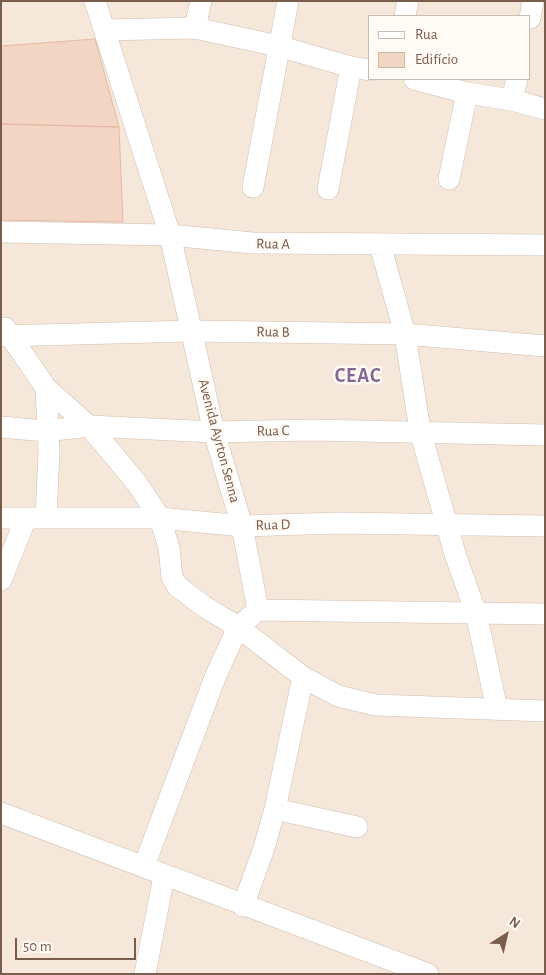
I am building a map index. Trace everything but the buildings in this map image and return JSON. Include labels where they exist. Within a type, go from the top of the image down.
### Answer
[{"type":"street","name":"Avenida Ayrton Senna","points":[[95,1],[170,235],[214,432],[242,526],[258,610]]},
{"type":"street","points":[[195,28],[201,1]]},
{"type":"street","points":[[252,187],[288,1]]},
{"type":"street","points":[[405,15],[408,1]]},
{"type":"street","points":[[531,15],[533,1]]},
{"type":"street","points":[[105,30],[195,28],[278,46],[360,68],[328,189]]},
{"type":"street","points":[[418,80],[467,93],[512,100],[545,109]]},
{"type":"street","points":[[512,100],[517,80]]},
{"type":"street","points":[[449,179],[467,93]]},
{"type":"street","name":"Rua A","points":[[1,232],[170,235],[252,244],[545,245]]},
{"type":"street","points":[[380,244],[405,334],[420,431],[446,523],[476,613],[497,710]]},
{"type":"street","name":"Rua B","points":[[4,332],[191,331],[405,334],[545,346]]},
{"type":"street","points":[[4,332],[46,388],[89,426],[136,482],[160,518],[169,548],[172,577],[177,586],[190,597],[238,627],[304,677],[338,696],[356,702],[376,705],[545,711]]},
{"type":"street","points":[[1,580],[36,518],[48,451],[46,388]]},
{"type":"street","name":"Rua C","points":[[1,427],[46,431],[89,426],[214,432],[420,431],[545,435]]},
{"type":"street","name":"Rua D","points":[[1,518],[160,518],[242,526],[446,523],[545,526]]},
{"type":"street","points":[[144,866],[205,700],[238,627],[258,610],[545,614]]},
{"type":"street","points":[[243,906],[264,848],[275,809],[304,677]]},
{"type":"street","points":[[275,809],[357,827]]},
{"type":"street","points":[[1,813],[144,866],[164,876],[243,906],[428,974]]},
{"type":"street","points":[[144,974],[164,876]]},
{"type":"shaded area","points":[[1,1],[545,1],[545,974],[1,974]]},
{"type":"district","name":"CEAC","points":[[358,376]]}]
